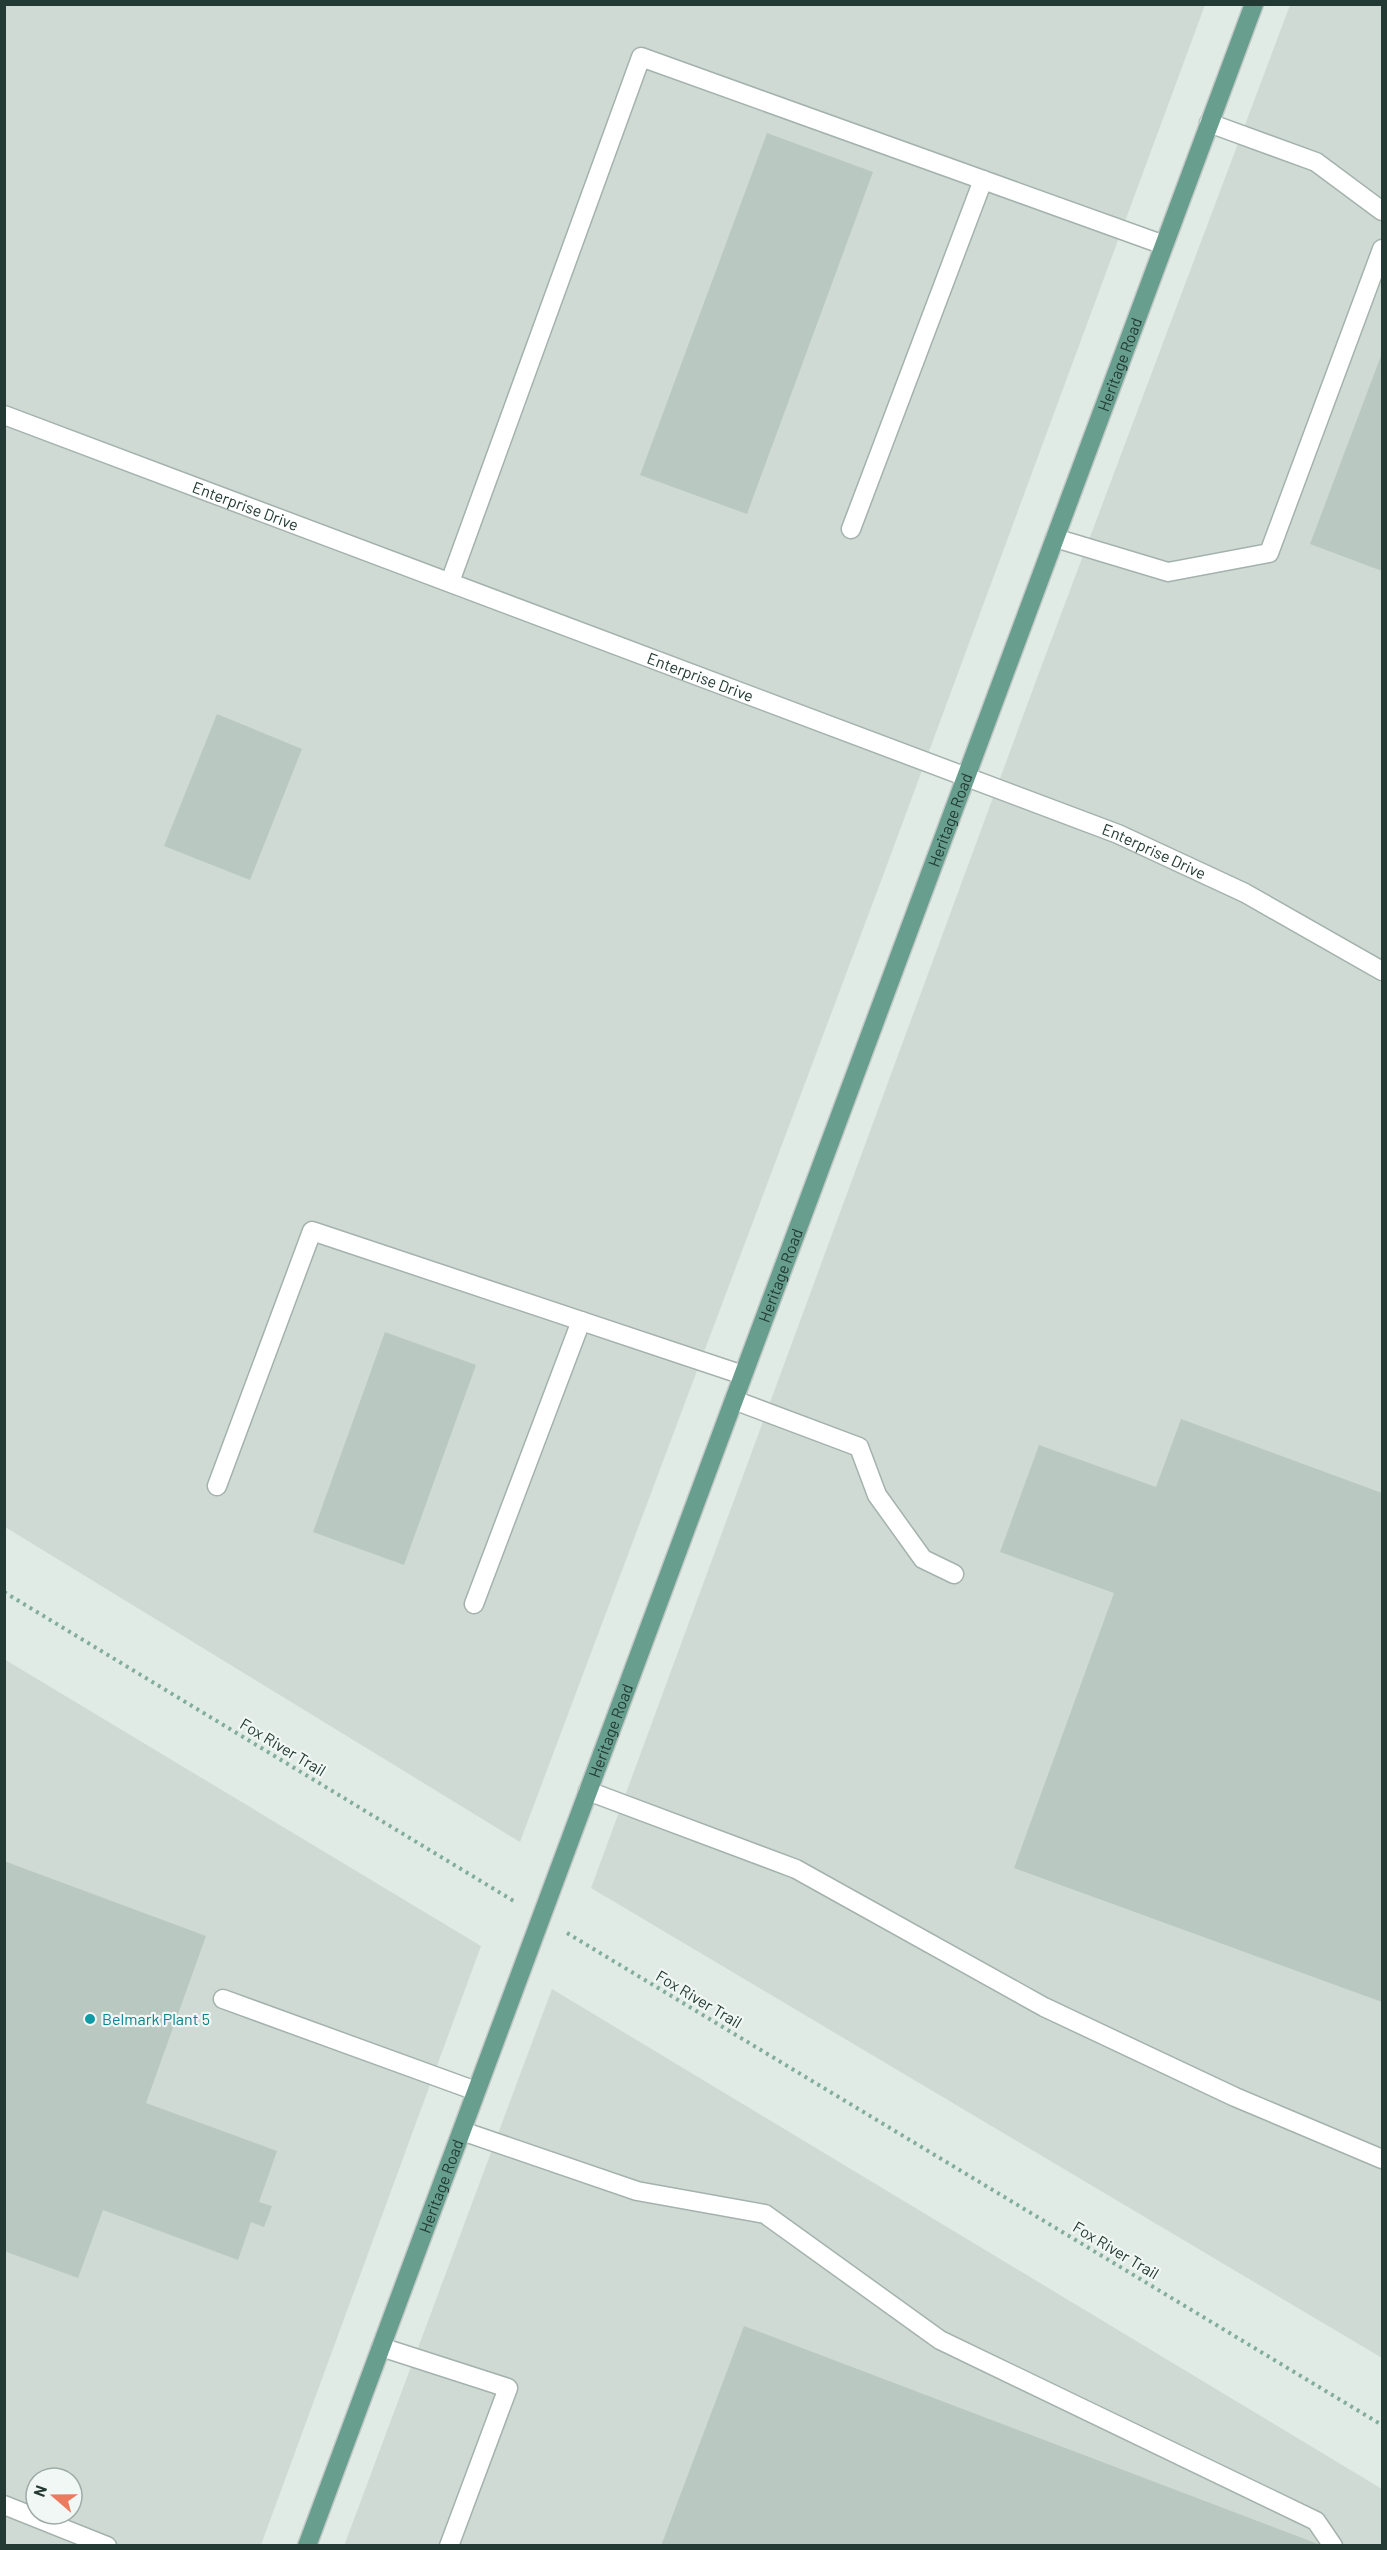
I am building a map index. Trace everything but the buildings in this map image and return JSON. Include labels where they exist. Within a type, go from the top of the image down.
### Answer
[{"type":"main road","name":"Heritage Road","points":[[307,2546],[1254,4]]},
{"type":"street","points":[[450,582],[641,57],[1164,245]]},
{"type":"street","points":[[1209,123],[1316,162],[1383,211]]},
{"type":"street","points":[[851,529],[983,180]]},
{"type":"street","points":[[1055,538],[1168,572],[1269,553],[1383,249]]},
{"type":"street","name":"Enterprise Drive","points":[[4,415],[1118,834],[1245,893],[1383,971]]},
{"type":"street","points":[[217,1486],[312,1231],[743,1375]]},
{"type":"street","points":[[474,1604],[581,1321]]},
{"type":"street","points":[[734,1400],[859,1447],[877,1496],[923,1559],[954,1574]]},
{"type":"street","points":[[588,1791],[796,1869],[1044,2007],[1235,2097],[1383,2158]]},
{"type":"street","points":[[223,1999],[476,2091]]},
{"type":"street","points":[[462,2131],[637,2192],[765,2214],[940,2340],[1316,2521],[1333,2546]]},
{"type":"street","points":[[381,2347],[508,2388],[449,2546]]},
{"type":"street","points":[[4,2505],[107,2546]]},
{"type":"path","name":"Fox River Trail","points":[[4,1592],[1383,2424]]},
{"type":"shaded area","points":[[4,5],[1205,5],[887,865],[520,1842],[5,1527]]},
{"type":"shaded area","points":[[1290,5],[1382,5],[1382,2358],[591,1888],[1040,670]]},
{"type":"shaded area","points":[[4,1659],[481,1946],[261,2545],[5,2545]]},
{"type":"shaded area","points":[[552,1989],[1382,2489],[1382,2545],[344,2546]]},
{"type":"place","name":"Belmark Plant 5","points":[[90,2019]]}]
